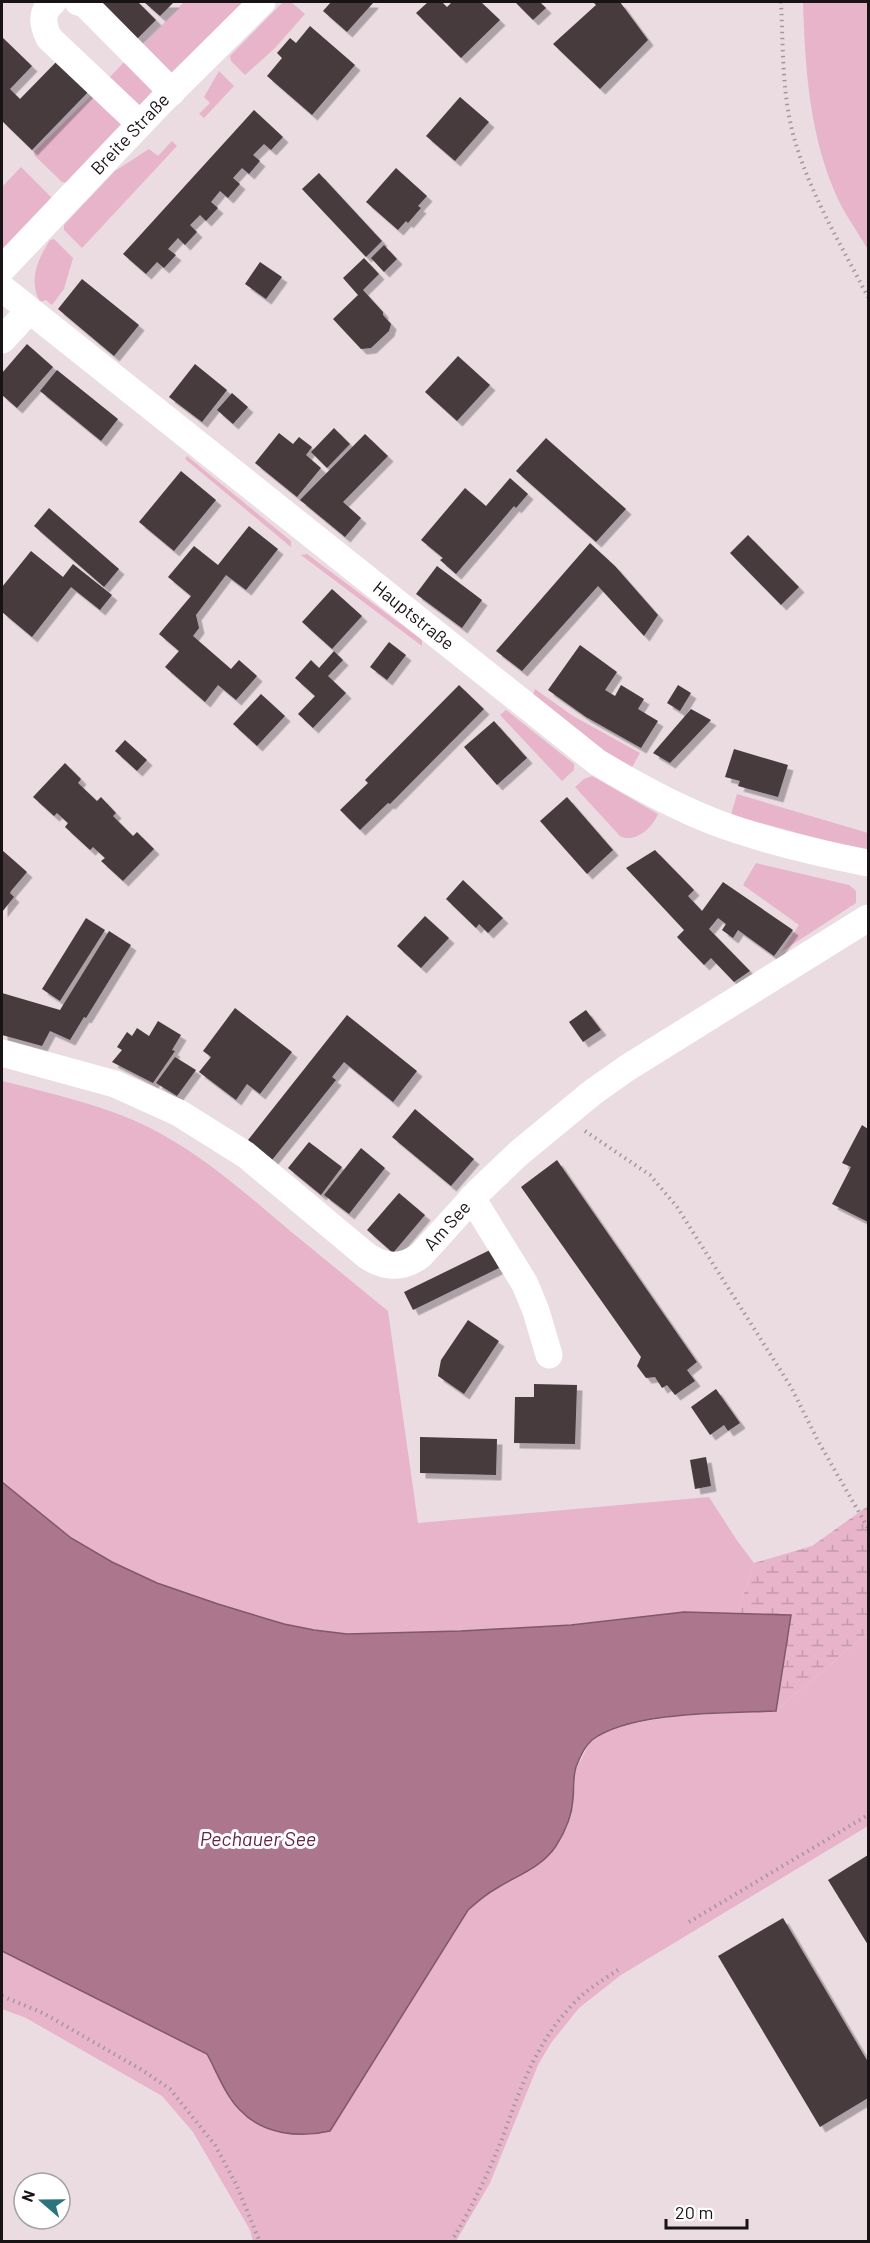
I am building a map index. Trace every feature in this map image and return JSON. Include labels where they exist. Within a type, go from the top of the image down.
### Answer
[{"type":"street","points":[[53,2],[48,6],[43,18],[44,28],[49,38],[140,124]]},
{"type":"street","points":[[78,2],[85,4],[172,92]]},
{"type":"street","name":"Breite Straße","points":[[2,269],[140,124],[262,2]]},
{"type":"street","name":"Hauptstraße","points":[[2,288],[597,762],[656,796],[717,823],[788,845],[868,863]]},
{"type":"street","points":[[2,340],[29,311]]},
{"type":"street","name":"Am See","points":[[2,1053],[115,1084],[179,1113],[246,1155],[360,1252],[386,1265],[403,1265],[421,1255],[472,1198],[512,1160],[563,1116],[627,1068],[868,918]]},
{"type":"street","points":[[472,1198],[525,1284],[549,1355]]},
{"type":"path","points":[[781,2],[786,95],[792,130],[807,174],[824,213],[868,297]]},
{"type":"path","points":[[563,1116],[644,1170],[664,1190],[791,1387],[818,1441],[868,1528]]},
{"type":"path","points":[[689,1922],[868,1815]]},
{"type":"path","points":[[451,2241],[468,2213],[492,2163],[517,2096],[539,2049],[574,2003],[618,1970]]},
{"type":"path","points":[[2,1996],[43,2013],[142,2070],[170,2089],[215,2145],[240,2194],[260,2241]]},
{"type":"green space","points":[[184,2],[245,2],[172,76],[140,48]]},
{"type":"green space","points":[[283,2],[291,2],[305,14],[275,48],[245,75],[231,61],[230,56]]},
{"type":"green space","points":[[803,2],[868,2],[868,250],[837,198],[819,144],[807,74]]},
{"type":"green space","points":[[128,58],[156,92],[142,109],[106,81]]},
{"type":"green space","points":[[219,71],[234,86],[204,118],[199,114],[210,103],[204,97]]},
{"type":"green space","points":[[92,95],[122,125],[68,183],[62,182],[34,155],[34,152]]},
{"type":"green space","points":[[172,141],[177,146],[82,248],[64,230],[64,225],[115,171],[149,149],[158,156]]},
{"type":"green space","points":[[21,167],[53,199],[2,252],[2,187]]},
{"type":"green space","points":[[54,239],[73,258],[64,289],[52,305],[46,300],[40,302],[36,294],[35,278],[42,255],[50,240]]},
{"type":"green space","points":[[187,456],[291,541],[291,547],[185,459]]},
{"type":"green space","points":[[307,554],[422,640],[422,646],[301,555]]},
{"type":"green space","points":[[535,689],[573,716],[640,753],[631,769],[615,760],[532,698]]},
{"type":"green space","points":[[506,710],[574,764],[574,770],[562,781],[500,715]]},
{"type":"green space","points":[[592,776],[658,814],[648,829],[632,838],[620,836],[575,787],[584,779]]},
{"type":"green space","points":[[737,794],[868,833],[868,852],[731,815]]},
{"type":"green space","points":[[756,863],[849,885],[856,891],[856,903],[781,952],[799,925],[743,885]]},
{"type":"green space","points":[[2,1081],[101,1108],[133,1120],[175,1142],[234,1184],[388,1311],[418,1523],[709,1497],[754,1563],[737,1614],[684,1612],[571,1625],[347,1634],[284,1624],[157,1583],[112,1562],[71,1538],[2,1482]]},
{"type":"green space","points":[[868,1506],[868,1632],[776,1711],[791,1615],[737,1614],[754,1563],[812,1546]]},
{"type":"green space","points":[[868,1632],[868,1826],[621,1975],[579,2008],[551,2043],[538,2065],[490,2183],[456,2241],[253,2241],[250,2230],[193,2132],[162,2096],[26,2018],[2,2009],[2,1951],[207,2054],[223,2086],[330,2131],[468,1910],[497,1888],[544,1860],[555,1847],[568,1825],[573,1803],[576,1769],[590,1742],[624,1725],[675,1716],[776,1711]]},
{"type":"water","name":"Pechauer See","points":[[2,1482],[71,1538],[112,1562],[157,1583],[218,1604],[284,1624],[314,1630],[347,1634],[461,1631],[571,1625],[684,1612],[791,1615],[776,1711],[707,1713],[654,1719],[609,1731],[592,1740],[576,1767],[571,1812],[556,1846],[536,1866],[489,1893],[468,1910],[330,2131],[294,2134],[271,2129],[260,2125],[240,2110],[226,2090],[207,2054],[2,1951]]},
{"type":"building","points":[[97,2],[138,2],[156,20],[135,41]]},
{"type":"building","points":[[144,2],[174,2],[160,16]]},
{"type":"building","points":[[331,2],[373,3],[347,32],[323,11]]},
{"type":"building","points":[[428,2],[442,2],[447,7],[452,2],[481,2],[500,20],[461,58],[416,13]]},
{"type":"building","points":[[515,2],[540,2],[546,8],[533,20]]},
{"type":"building","points":[[593,2],[620,2],[648,40],[600,89],[553,44],[596,5]]},
{"type":"building","points":[[310,26],[355,65],[312,115],[267,76],[282,58],[277,53],[290,38],[296,43]]},
{"type":"building","points":[[2,37],[32,66],[10,89],[20,99],[60,58],[91,89],[32,150],[2,121]]},
{"type":"building","points":[[460,97],[489,122],[455,161],[426,136]]},
{"type":"building","points":[[254,110],[283,137],[271,150],[264,144],[253,155],[260,161],[249,174],[242,168],[233,178],[240,184],[228,198],[220,191],[211,202],[218,208],[206,221],[200,215],[190,225],[197,232],[185,245],[178,238],[168,249],[176,255],[164,268],[157,262],[146,274],[123,254]]},
{"type":"building","points":[[396,168],[427,196],[418,206],[421,208],[408,223],[406,221],[398,230],[366,202]]},
{"type":"building","points":[[319,173],[382,241],[366,257],[302,189]]},
{"type":"building","points":[[384,245],[397,259],[384,272],[371,258]]},
{"type":"building","points":[[364,258],[379,274],[363,290],[391,324],[389,331],[371,348],[361,349],[333,319],[358,295],[343,278]]},
{"type":"building","points":[[260,262],[282,277],[266,299],[245,284]]},
{"type":"building","points":[[82,279],[139,325],[114,356],[58,309]]},
{"type":"building","points":[[27,344],[53,367],[17,408],[2,395],[2,373]]},
{"type":"building","points":[[458,356],[490,385],[457,421],[425,392]]},
{"type":"building","points":[[195,364],[227,390],[202,422],[169,397]]},
{"type":"building","points":[[57,370],[118,419],[101,441],[40,391]]},
{"type":"building","points":[[232,393],[248,407],[233,424],[217,410]]},
{"type":"building","points":[[334,428],[350,444],[327,468],[311,452]]},
{"type":"building","points":[[279,433],[293,444],[299,437],[312,447],[306,455],[321,468],[297,497],[255,463]]},
{"type":"building","points":[[365,434],[388,456],[343,502],[361,518],[345,537],[300,500]]},
{"type":"building","points":[[546,438],[626,509],[596,542],[516,471]]},
{"type":"building","points":[[181,471],[216,500],[174,551],[139,522]]},
{"type":"building","points":[[510,478],[528,494],[516,508],[514,506],[456,574],[440,560],[443,558],[421,540],[465,488],[486,506]]},
{"type":"building","points":[[49,508],[119,569],[104,587],[34,526]]},
{"type":"building","points":[[249,526],[278,549],[246,590],[226,575],[196,615],[199,628],[193,636],[231,669],[239,660],[257,676],[236,700],[218,685],[205,702],[165,667],[179,651],[159,634],[191,596],[168,577],[194,546],[218,565]]},
{"type":"building","points":[[748,535],[799,587],[781,605],[730,553]]},
{"type":"building","points":[[590,543],[615,566],[658,615],[644,636],[598,586],[522,671],[496,651]]},
{"type":"building","points":[[31,551],[63,577],[73,564],[112,595],[100,610],[71,587],[32,637],[2,612],[2,587]]},
{"type":"building","points":[[437,566],[482,600],[462,628],[416,594]]},
{"type":"building","points":[[332,589],[362,616],[332,649],[302,622]]},
{"type":"building","points":[[389,642],[406,655],[387,680],[370,667]]},
{"type":"building","points":[[580,645],[617,672],[605,690],[615,696],[621,685],[644,699],[638,709],[658,721],[641,748],[586,717],[548,690]]},
{"type":"building","points":[[334,651],[343,660],[328,676],[346,693],[313,728],[298,714],[315,696],[295,678],[311,660],[319,668]]},
{"type":"building","points":[[459,685],[484,709],[390,804],[388,803],[360,830],[340,810],[368,783],[365,780]]},
{"type":"building","points":[[678,685],[691,693],[680,711],[667,703]]},
{"type":"building","points":[[261,694],[285,716],[257,746],[233,724]]},
{"type":"building","points":[[691,709],[711,720],[670,763],[653,753]]},
{"type":"building","points":[[494,721],[527,758],[497,785],[464,747]]},
{"type":"building","points":[[125,740],[147,760],[137,771],[115,751]]},
{"type":"building","points":[[734,749],[788,765],[778,797],[738,786],[740,781],[725,777]]},
{"type":"building","points":[[65,763],[81,779],[78,783],[97,801],[101,797],[116,813],[113,816],[133,836],[137,832],[154,849],[123,881],[101,861],[105,858],[93,847],[90,850],[65,827],[68,823],[57,813],[54,816],[33,797]]},
{"type":"building","points":[[567,797],[613,850],[587,874],[540,821]]},
{"type":"building","points":[[2,850],[27,872],[11,891],[14,897],[2,912]]},
{"type":"building","points":[[655,850],[694,890],[688,896],[702,911],[723,882],[793,930],[774,956],[738,930],[733,938],[722,930],[726,924],[718,918],[709,929],[750,971],[734,982],[711,958],[704,965],[677,937],[684,930],[626,868]]},
{"type":"building","points":[[463,880],[503,918],[488,933],[479,924],[476,928],[446,899]]},
{"type":"building","points":[[425,916],[449,938],[421,968],[397,946]]},
{"type":"building","points":[[86,918],[105,930],[60,1001],[42,989]]},
{"type":"building","points":[[109,931],[131,945],[70,1040],[50,1031],[42,1046],[2,1035],[2,993],[60,1010]]},
{"type":"building","points":[[235,1008],[292,1052],[260,1094],[247,1084],[236,1100],[199,1072],[211,1057],[203,1051]]},
{"type":"building","points":[[586,1010],[601,1030],[583,1042],[569,1022]]},
{"type":"building","points":[[347,1015],[417,1071],[393,1102],[344,1062],[332,1077],[336,1080],[272,1160],[248,1140]]},
{"type":"building","points":[[158,1021],[181,1035],[172,1050],[175,1051],[153,1083],[112,1062],[122,1050],[117,1047],[127,1032],[132,1036],[137,1028],[149,1036]]},
{"type":"building","points":[[175,1057],[196,1070],[177,1096],[156,1083]]},
{"type":"building","points":[[415,1109],[474,1159],[451,1186],[392,1137]]},
{"type":"building","points":[[862,1125],[868,1129],[868,1222],[832,1204],[851,1167],[842,1163]]},
{"type":"building","points":[[309,1142],[342,1167],[321,1195],[288,1168]]},
{"type":"building","points":[[361,1148],[385,1168],[349,1214],[324,1195]]},
{"type":"building","points":[[557,1160],[697,1362],[687,1370],[695,1381],[675,1395],[667,1385],[662,1388],[655,1377],[646,1378],[637,1366],[641,1357],[521,1187]]},
{"type":"building","points":[[399,1193],[425,1215],[393,1253],[367,1230]]},
{"type":"building","points":[[490,1250],[499,1268],[413,1310],[404,1292]]},
{"type":"building","points":[[468,1320],[499,1341],[464,1394],[438,1376],[441,1360]]},
{"type":"building","points":[[534,1384],[577,1385],[575,1444],[514,1443],[515,1397],[534,1397]]},
{"type":"building","points":[[716,1389],[740,1423],[728,1431],[724,1425],[710,1435],[691,1407]]},
{"type":"building","points":[[420,1437],[497,1439],[496,1475],[420,1473]]},
{"type":"building","points":[[706,1457],[711,1486],[695,1489],[690,1460]]},
{"type":"building","points":[[868,1855],[868,1945],[828,1880]]},
{"type":"building","points":[[783,1918],[868,2062],[868,2098],[820,2127],[718,1956]]}]
